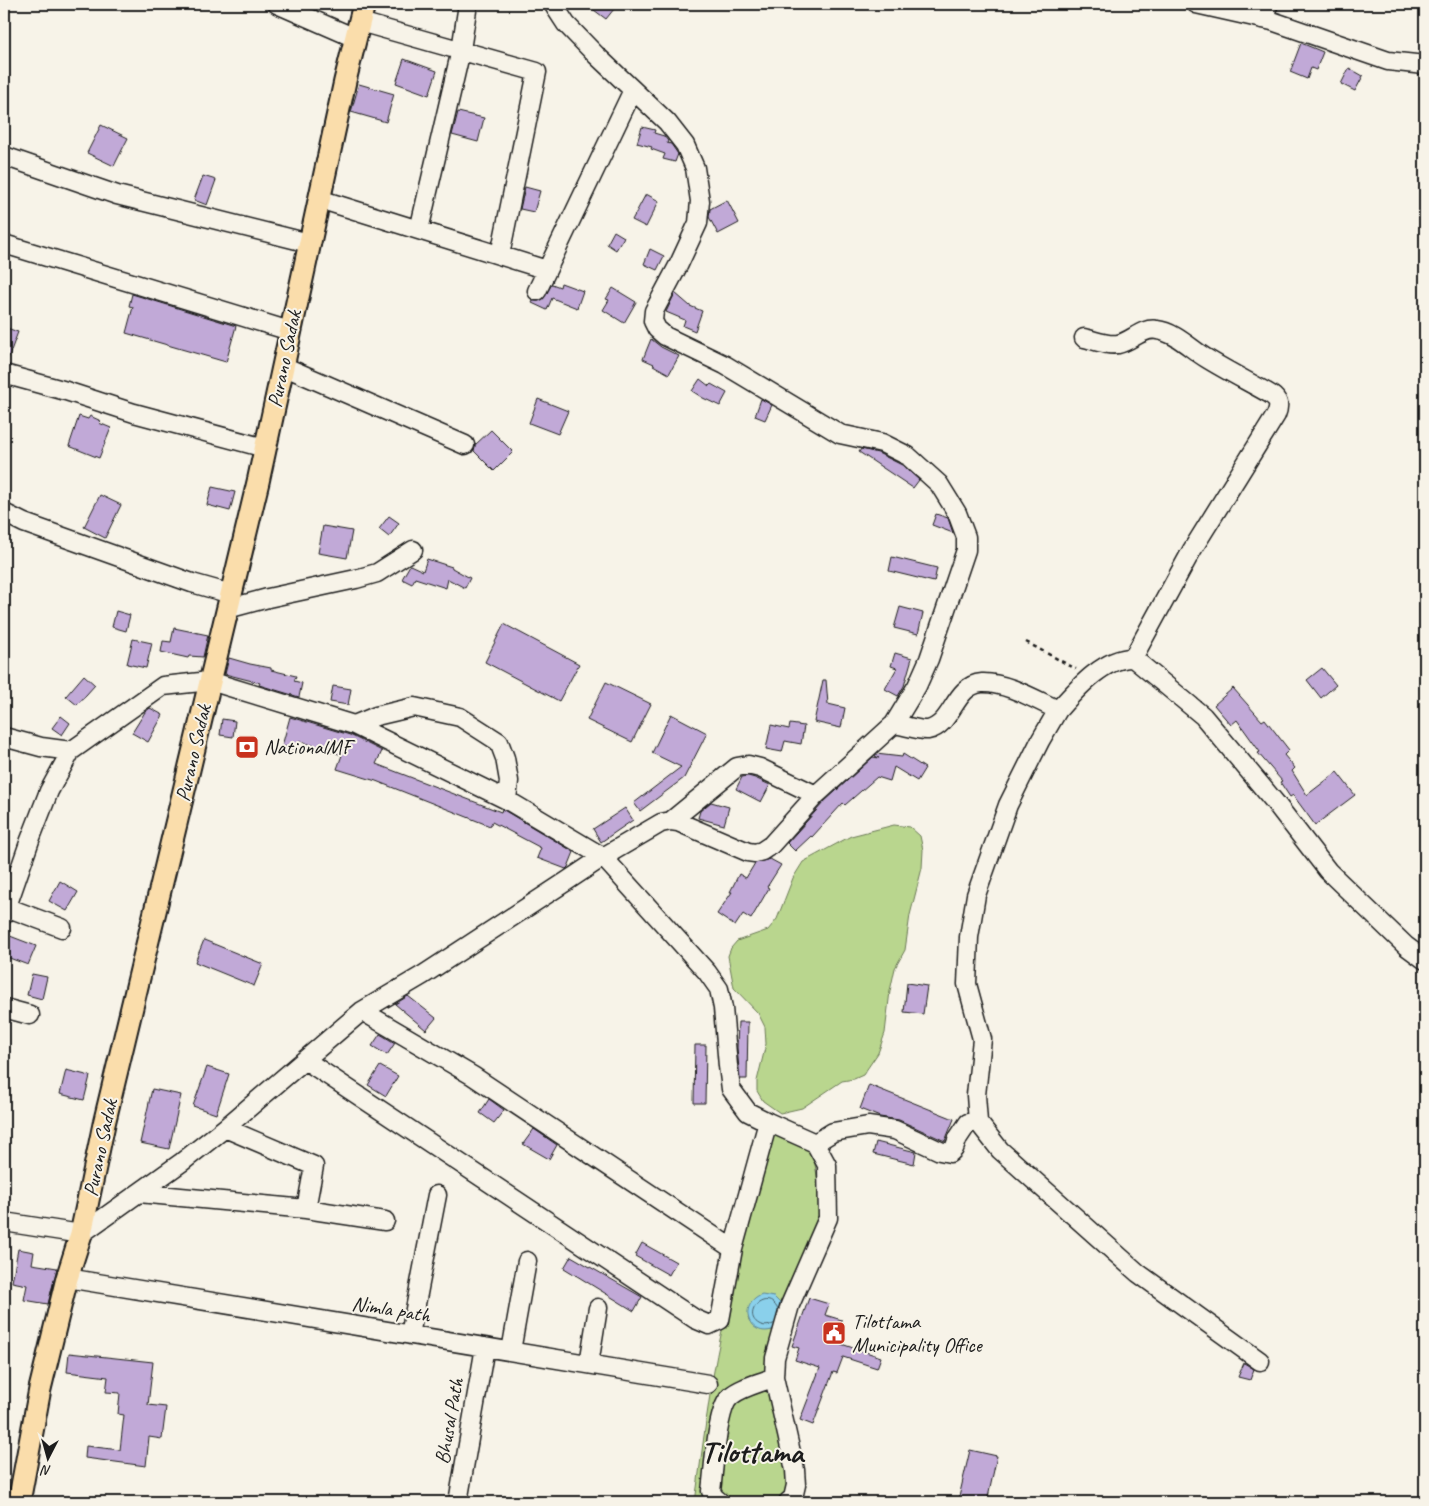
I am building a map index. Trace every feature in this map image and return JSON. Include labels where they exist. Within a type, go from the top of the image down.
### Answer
[{"type":"main road","name":"Purano Sadak","points":[[19,1502],[40,1389],[66,1278],[81,1234],[104,1124],[229,602],[265,448],[344,81],[360,21]]},
{"type":"street","points":[[277,4],[360,21],[538,72],[500,255]]},
{"type":"street","points":[[419,230],[461,50],[468,4]]},
{"type":"street","points":[[4,1222],[81,1234],[225,1128],[362,1011],[423,975],[603,857],[661,823],[678,822],[748,852],[762,851],[771,845],[816,795],[894,724],[917,686],[929,659],[966,550],[966,537],[963,526],[939,484],[908,456],[882,443],[840,434],[725,365],[665,336],[656,329],[652,321],[654,311],[698,223],[700,201],[695,168],[686,144],[667,122],[566,24],[553,4]]},
{"type":"street","points":[[1196,4],[1266,11],[1388,61],[1425,65]]},
{"type":"street","points":[[537,291],[633,90]]},
{"type":"street","points":[[4,156],[117,194],[309,243]]},
{"type":"street","points":[[319,199],[547,270]]},
{"type":"street","points":[[4,244],[290,331]]},
{"type":"street","points":[[1084,338],[1115,345],[1148,330],[1162,331],[1270,394],[1279,403],[1276,415],[1192,550],[1133,658]]},
{"type":"street","points":[[283,366],[465,445]]},
{"type":"street","points":[[4,374],[66,391],[134,413],[265,448]]},
{"type":"street","points":[[4,513],[24,523],[192,582],[229,602],[268,598],[356,579],[377,573],[413,550]]},
{"type":"street","points":[[1260,1362],[1138,1273],[1000,1150],[978,1122],[976,1095],[982,1039],[967,984],[969,937],[976,895],[1008,805],[1058,710],[1091,677],[1114,661],[1133,658],[1204,716],[1274,800],[1328,871],[1406,946],[1425,960]]},
{"type":"street","points":[[62,928],[5,911],[46,799],[71,751],[163,686],[210,681],[354,725],[506,800],[603,857],[707,972],[719,990],[723,1008],[731,1089],[748,1112],[815,1143],[827,1165],[828,1218],[790,1305],[775,1358],[774,1377],[795,1470],[796,1485],[794,1498],[788,1502]]},
{"type":"street","points":[[894,724],[927,730],[938,726],[966,688],[980,683],[1006,687],[1058,710]]},
{"type":"street","points":[[354,725],[376,716],[414,707],[460,717],[499,742],[505,758],[509,781],[506,800]]},
{"type":"street","points":[[4,737],[71,751]]},
{"type":"street","points":[[671,821],[738,767],[748,765],[760,768],[816,795]]},
{"type":"street","points":[[4,1008],[30,1015]]},
{"type":"street","points":[[362,1011],[472,1076],[733,1249]]},
{"type":"street","points":[[305,1060],[687,1314],[709,1325],[720,1320],[733,1249],[768,1122]]},
{"type":"street","points":[[815,1143],[833,1132],[868,1126],[895,1130],[940,1151],[950,1153],[968,1123],[978,1122]]},
{"type":"street","points":[[225,1128],[314,1166],[306,1209]]},
{"type":"street","points":[[139,1193],[306,1209],[385,1221]]},
{"type":"street","points":[[410,1335],[437,1195]]},
{"type":"street","points":[[511,1351],[527,1261]]},
{"type":"street","name":"Nimla path","points":[[66,1278],[708,1384]]},
{"type":"street","points":[[589,1364],[598,1308]]},
{"type":"street","name":"Bhusal Path","points":[[458,1502],[485,1347]]},
{"type":"street","points":[[720,1502],[711,1491],[724,1402],[736,1392],[774,1377]]},
{"type":"path","points":[[1026,642],[1091,677]]},
{"type":"green space","points":[[894,825],[910,827],[920,836],[923,850],[922,868],[910,915],[905,950],[895,968],[885,1033],[878,1053],[863,1075],[842,1081],[802,1108],[780,1113],[763,1101],[757,1091],[757,1081],[766,1044],[765,1027],[758,1013],[734,988],[728,956],[731,948],[737,941],[768,930],[777,919],[793,878],[803,862],[851,836]]},
{"type":"green space","points":[[773,1133],[806,1145],[814,1159],[821,1198],[818,1224],[782,1305],[748,1318],[752,1325],[758,1329],[765,1331],[773,1330],[772,1341],[791,1467],[788,1502],[695,1502],[721,1335],[741,1249]]},
{"type":"water","points":[[762,1295],[774,1297],[782,1305],[778,1327],[769,1331],[754,1327],[748,1314],[749,1307],[754,1300]]},
{"type":"building","points":[[586,4],[618,4],[606,19]]},
{"type":"building","points":[[1301,43],[1323,52],[1316,70],[1311,68],[1307,79],[1290,72]]},
{"type":"building","points":[[404,59],[437,71],[429,95],[396,83]]},
{"type":"building","points":[[1349,68],[1363,76],[1355,91],[1341,84]]},
{"type":"building","points":[[359,84],[394,94],[386,122],[351,112]]},
{"type":"building","points":[[458,112],[484,118],[478,142],[452,135]]},
{"type":"building","points":[[101,125],[128,138],[114,166],[87,153]]},
{"type":"building","points":[[642,127],[655,130],[654,133],[664,136],[668,141],[667,143],[671,144],[678,154],[675,162],[663,159],[665,154],[651,149],[652,147],[637,143]]},
{"type":"building","points":[[203,176],[216,180],[207,205],[194,200]]},
{"type":"building","points":[[525,187],[540,191],[534,212],[520,209]]},
{"type":"building","points":[[646,194],[659,201],[646,227],[632,220]]},
{"type":"building","points":[[727,200],[739,223],[718,234],[709,217],[710,209]]},
{"type":"building","points":[[614,231],[624,237],[616,250],[607,244]]},
{"type":"building","points":[[650,249],[664,256],[657,270],[644,264]]},
{"type":"building","points":[[561,283],[583,291],[577,308],[552,298],[547,310],[532,303],[533,301],[543,299],[552,284],[560,287]]},
{"type":"building","points":[[613,288],[636,302],[624,323],[603,310],[609,300],[606,299]]},
{"type":"building","points":[[675,293],[690,306],[702,311],[695,331],[683,326],[685,320],[666,312]]},
{"type":"building","points":[[132,294],[236,326],[226,362],[126,333],[133,307],[129,306]]},
{"type":"building","points":[[4,327],[18,332],[6,364],[4,364]]},
{"type":"building","points":[[651,339],[661,347],[679,356],[669,374],[643,359]]},
{"type":"building","points":[[700,379],[709,386],[711,384],[727,393],[720,406],[692,391]]},
{"type":"building","points":[[538,399],[568,411],[558,434],[529,423]]},
{"type":"building","points":[[761,399],[772,405],[765,420],[755,416]]},
{"type":"building","points":[[79,416],[88,419],[90,416],[101,421],[99,423],[111,428],[99,458],[69,446]]},
{"type":"building","points":[[491,430],[513,452],[494,471],[474,451],[475,445]]},
{"type":"building","points":[[861,449],[878,453],[902,465],[919,480],[913,488],[859,452]]},
{"type":"building","points":[[212,487],[235,492],[230,511],[207,505]]},
{"type":"building","points":[[100,495],[121,505],[105,538],[84,527]]},
{"type":"building","points":[[936,514],[948,518],[953,533],[932,525]]},
{"type":"building","points":[[389,516],[399,523],[389,537],[379,529]]},
{"type":"building","points":[[323,526],[352,531],[347,558],[318,553]]},
{"type":"building","points":[[892,557],[937,568],[934,582],[889,571]]},
{"type":"building","points":[[427,559],[452,567],[470,578],[465,588],[448,579],[446,588],[415,578],[412,584],[402,579],[410,565],[423,571]]},
{"type":"building","points":[[900,607],[923,613],[918,634],[894,628]]},
{"type":"building","points":[[116,611],[130,615],[126,631],[112,627]]},
{"type":"building","points":[[504,624],[579,664],[559,701],[485,662]]},
{"type":"building","points":[[174,628],[208,635],[203,657],[189,656],[188,658],[161,652],[163,641],[171,642]]},
{"type":"building","points":[[133,639],[152,643],[146,668],[127,664]]},
{"type":"building","points":[[895,653],[912,658],[904,686],[898,696],[885,689],[897,668],[891,666]]},
{"type":"building","points":[[229,658],[296,676],[294,681],[302,683],[299,697],[259,685],[260,683],[225,674]]},
{"type":"building","points":[[1322,668],[1336,685],[1321,698],[1307,680]]},
{"type":"building","points":[[84,675],[95,685],[77,705],[66,696]]},
{"type":"building","points":[[823,680],[826,680],[828,704],[845,708],[841,728],[814,722]]},
{"type":"building","points":[[606,682],[651,704],[632,742],[587,720]]},
{"type":"building","points":[[333,686],[351,689],[348,705],[330,702]]},
{"type":"building","points":[[1233,688],[1262,721],[1265,719],[1289,750],[1284,755],[1295,768],[1292,771],[1307,795],[1337,772],[1355,795],[1315,825],[1293,795],[1290,797],[1280,782],[1282,781],[1258,753],[1260,752],[1237,720],[1231,725],[1214,705]]},
{"type":"building","points":[[150,708],[163,715],[148,742],[132,733],[145,712]]},
{"type":"building","points":[[671,714],[707,733],[684,778],[640,811],[634,803],[681,767],[652,753]]},
{"type":"building","points":[[61,716],[70,723],[62,735],[52,728]]},
{"type":"building","points":[[290,717],[350,735],[382,751],[376,764],[501,812],[502,809],[574,852],[568,867],[566,869],[537,858],[541,848],[492,822],[490,826],[376,781],[337,769],[342,755],[300,741],[298,750],[282,746]]},
{"type":"building","points":[[222,719],[235,721],[233,737],[220,735]]},
{"type":"building","points":[[790,724],[804,726],[801,744],[785,741],[782,752],[766,749],[771,725],[789,729]]},
{"type":"building","points":[[876,754],[902,757],[903,754],[925,768],[917,781],[894,767],[890,781],[877,777],[845,805],[843,803],[812,837],[795,851],[787,843],[824,802],[873,757],[879,758],[875,756]]},
{"type":"building","points":[[748,776],[770,785],[761,802],[736,789],[742,777]]},
{"type":"building","points":[[711,802],[729,807],[724,825],[698,818],[700,811]]},
{"type":"building","points":[[625,808],[633,820],[601,842],[593,829]]},
{"type":"building","points":[[770,859],[781,865],[767,887],[769,888],[751,919],[743,914],[735,926],[717,914],[732,892],[730,892],[739,874],[746,878],[755,863]]},
{"type":"building","points":[[60,881],[78,892],[67,911],[49,901]]},
{"type":"building","points":[[10,936],[36,946],[28,965],[4,956]]},
{"type":"building","points":[[204,940],[263,964],[254,986],[195,962]]},
{"type":"building","points":[[32,974],[47,977],[42,999],[27,995]]},
{"type":"building","points":[[907,983],[927,986],[923,1014],[904,1012]]},
{"type":"building","points":[[408,996],[436,1018],[426,1030],[395,1004]]},
{"type":"building","points":[[738,1022],[748,1022],[747,1079],[740,1079],[737,1048]]},
{"type":"building","points":[[380,1034],[395,1043],[387,1055],[372,1046]]},
{"type":"building","points":[[695,1045],[706,1045],[705,1103],[694,1103]]},
{"type":"building","points":[[380,1066],[398,1076],[386,1096],[368,1085]]},
{"type":"building","points":[[207,1067],[229,1074],[216,1114],[193,1106]]},
{"type":"building","points":[[66,1070],[90,1076],[84,1100],[60,1094]]},
{"type":"building","points":[[869,1085],[954,1119],[945,1141],[899,1120],[880,1117],[860,1109]]},
{"type":"building","points":[[152,1089],[181,1095],[169,1149],[140,1143]]},
{"type":"building","points":[[489,1099],[504,1110],[494,1123],[480,1113]]},
{"type":"building","points":[[534,1129],[557,1145],[549,1159],[523,1144]]},
{"type":"building","points":[[876,1142],[916,1152],[914,1164],[873,1154]]},
{"type":"building","points":[[642,1243],[676,1262],[669,1275],[635,1256]]},
{"type":"building","points":[[18,1249],[34,1252],[32,1264],[57,1268],[48,1304],[24,1300],[27,1285],[12,1282]]},
{"type":"building","points":[[571,1256],[642,1297],[634,1311],[564,1268]]},
{"type":"building","points":[[809,1298],[829,1304],[825,1315],[842,1320],[835,1342],[881,1357],[877,1368],[843,1357],[837,1373],[833,1372],[813,1425],[800,1420],[820,1368],[795,1360],[799,1348],[792,1346]]},
{"type":"building","points":[[69,1353],[153,1362],[148,1405],[166,1407],[162,1439],[149,1437],[146,1466],[85,1458],[86,1446],[120,1450],[124,1415],[118,1414],[120,1393],[106,1392],[108,1377],[67,1372]]},
{"type":"building","points":[[1244,1363],[1254,1369],[1250,1380],[1238,1377]]},
{"type":"building","points":[[970,1450],[997,1456],[987,1502],[959,1497]]},
{"type":"place","name":"NationalMF","points":[[247,747]]},
{"type":"place","name":"Tilottama Municipality Office","points":[[834,1333]]},
{"type":"district","name":"Tilottama","points":[[752,1451]]}]
